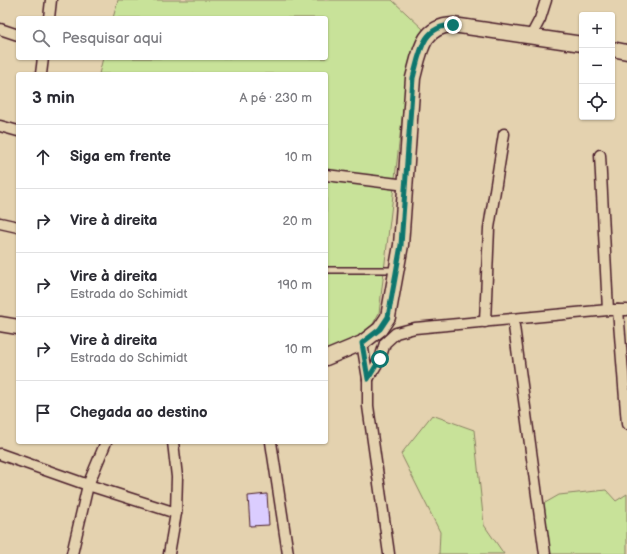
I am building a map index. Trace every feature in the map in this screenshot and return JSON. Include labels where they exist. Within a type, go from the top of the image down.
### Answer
[{"type":"street","points":[[49,16],[51,0]]},
{"type":"street","points":[[531,36],[540,19],[546,0]]},
{"type":"street","points":[[328,357],[362,343],[380,329],[388,317],[395,270],[401,245],[413,78],[419,55],[430,32],[443,25],[453,25],[579,44]]},
{"type":"street","points":[[0,29],[16,34]]},
{"type":"street","points":[[615,50],[627,52]]},
{"type":"street","points":[[41,72],[44,60]]},
{"type":"street","points":[[0,126],[16,130]]},
{"type":"street","points":[[485,322],[489,228],[504,134]]},
{"type":"street","points":[[600,155],[618,310],[627,424]]},
{"type":"street","points":[[328,175],[406,185]]},
{"type":"street","points":[[0,223],[16,227]]},
{"type":"street","points":[[368,379],[380,359],[385,343],[396,333],[415,328],[618,310]]},
{"type":"street","points":[[513,319],[545,554]]},
{"type":"street","points":[[0,324],[16,326]]},
{"type":"street","points":[[362,343],[368,379],[368,406],[389,554]]},
{"type":"street","points":[[72,554],[88,485],[105,444]]},
{"type":"street","points":[[169,554],[176,513],[177,477],[173,444]]},
{"type":"street","points":[[271,444],[288,554]]},
{"type":"street","points":[[0,454],[88,485],[176,513]]},
{"type":"lane","points":[[328,270],[395,270]]},
{"type":"green space","points":[[118,0],[392,0],[423,29],[408,68],[379,313],[368,333],[328,349],[328,72],[100,72],[102,60],[328,60],[328,16],[114,16]]},
{"type":"green space","points":[[432,415],[474,430],[484,525],[504,554],[439,554],[440,532],[401,454]]},
{"type":"green space","points":[[606,490],[616,501],[627,494],[627,554],[549,554],[538,507],[559,495]]},
{"type":"building","points":[[267,494],[269,525],[250,526],[248,496]]},
{"type":"route","points":[[380,359],[368,379],[362,343],[380,329],[388,317],[395,270],[401,245],[413,78],[419,55],[430,32],[443,25],[453,25]]}]
